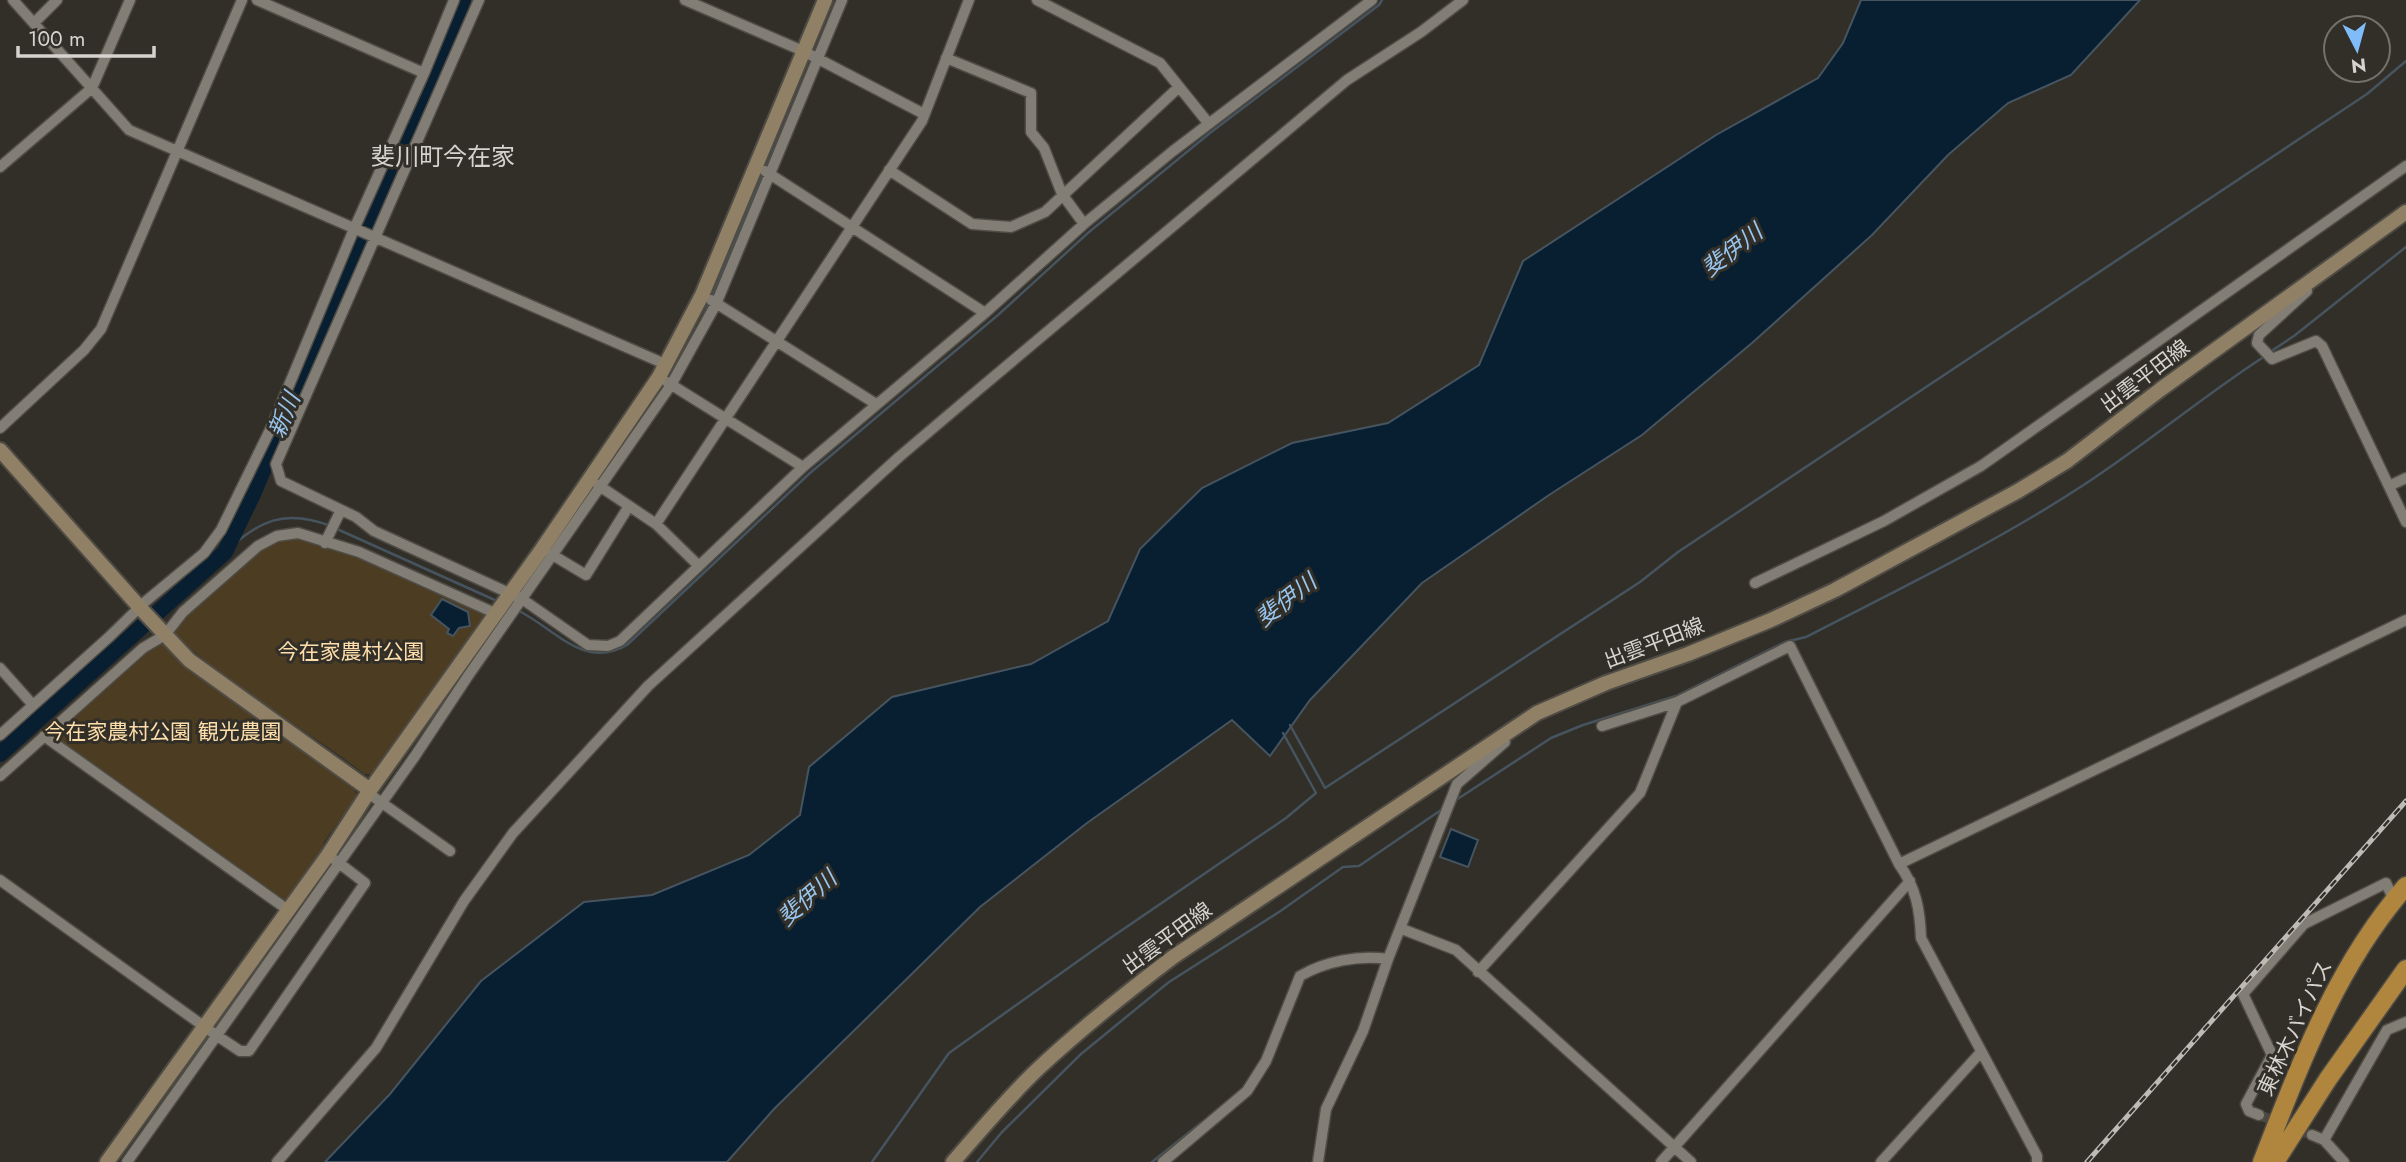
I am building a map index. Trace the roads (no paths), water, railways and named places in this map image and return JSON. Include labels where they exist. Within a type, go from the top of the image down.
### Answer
[{"type":"highway","name":"東林木バイパス","points":[[2262,1162],[2329,999],[2345,971],[2400,893]]},
{"type":"highway","points":[[2275,1162],[2321,1089],[2406,969]]},
{"type":"street","points":[[13,0],[129,130],[372,237],[665,375],[725,419],[803,467]]},
{"type":"street","points":[[34,23],[57,0]]},
{"type":"street","points":[[0,167],[92,88],[131,0]]},
{"type":"street","points":[[0,428],[85,350],[101,329],[242,0]]},
{"type":"street","points":[[257,0],[424,73]]},
{"type":"street","points":[[0,735],[204,553],[221,530],[272,426],[454,0]]},
{"type":"street","points":[[479,0],[372,237],[276,464],[281,481],[340,513],[356,517],[374,531],[517,596],[588,645],[608,646],[620,641],[803,467],[985,313],[1084,224],[1369,1]]},
{"type":"street","points":[[685,0],[803,51],[924,114]]},
{"type":"street","points":[[548,552],[589,479],[716,304],[803,51],[825,0]]},
{"type":"street","points":[[127,1162],[334,859],[369,792],[463,672],[548,552],[602,488],[665,375],[817,59],[842,0]]},
{"type":"street","points":[[656,524],[924,114],[968,0]]},
{"type":"street","points":[[1037,0],[1160,63],[1209,124]]},
{"type":"street","points":[[277,1162],[376,1048],[464,901],[513,833],[648,686],[899,457],[978,390],[1347,80],[1421,32],[1463,0]]},
{"type":"street","points":[[946,58],[1031,93],[1031,132],[1044,148],[1062,194],[1084,224]]},
{"type":"street","points":[[889,170],[972,224],[1011,227],[1045,212],[1179,88]]},
{"type":"street","points":[[1755,583],[1884,521],[1981,466],[2406,166]]},
{"type":"street","points":[[763,169],[985,313]]},
{"type":"street","name":"出雲平田線","points":[[954,1162],[1000,1108],[1040,1067],[1129,990],[1183,950],[1536,713],[1606,683],[1712,644],[1814,600],[2018,491],[2067,461],[2161,388],[2406,212]]},
{"type":"street","points":[[2352,251],[2259,335],[2257,343],[2272,359],[2316,341],[2322,346],[2406,522]]},
{"type":"street","points":[[702,295],[876,404]]},
{"type":"street","points":[[0,450],[189,660],[450,851]]},
{"type":"street","points":[[2389,486],[2406,478]]},
{"type":"street","points":[[589,479],[656,524],[699,566]]},
{"type":"street","points":[[548,552],[586,575],[629,506]]},
{"type":"street","points":[[326,542],[340,513]]},
{"type":"street","points":[[0,776],[258,545],[277,536],[298,533],[359,552],[497,614]]},
{"type":"street","points":[[107,1162],[288,910],[334,859],[415,756],[497,614],[517,596]]},
{"type":"street","points":[[1899,864],[2406,620]]},
{"type":"street","points":[[1602,726],[1677,702],[1790,646],[1910,881],[1920,909],[1921,938],[2038,1162]]},
{"type":"street","points":[[0,668],[33,705]]},
{"type":"street","points":[[1478,972],[1640,793],[1677,702]]},
{"type":"street","points":[[1318,1162],[1326,1109],[1363,1031],[1388,959],[1457,784],[1530,723],[1536,713]]},
{"type":"street","points":[[44,736],[288,910]]},
{"type":"street","points":[[402,747],[415,756]]},
{"type":"street","points":[[0,880],[216,1035],[240,1051],[249,1051],[365,883],[334,859]]},
{"type":"street","points":[[1661,1162],[1910,881]]},
{"type":"street","points":[[2259,1115],[2249,1111],[2246,1104],[2272,1055],[2243,994],[2304,924],[2386,883],[2400,893]]},
{"type":"street","points":[[1402,929],[1456,950],[1691,1162]]},
{"type":"street","points":[[1168,1161],[1247,1091],[1266,1060],[1300,976],[1328,962],[1379,957],[1388,959]]},
{"type":"street","points":[[2324,1140],[2387,1030],[2406,1022]]},
{"type":"street","points":[[1881,1162],[1981,1052]]},
{"type":"street","points":[[176,1065],[189,1074]]},
{"type":"street","points":[[157,1092],[170,1101]]},
{"type":"street","points":[[2312,1135],[2324,1140],[2344,1162]]},
{"type":"water","name":"斐伊川","points":[[1861,0],[2140,0],[2071,75],[2008,103],[1948,155],[1872,235],[1752,343],[1642,435],[1549,495],[1422,583],[1310,700],[1270,756],[1232,720],[1087,823],[980,907],[774,1109],[727,1162],[325,1162],[390,1094],[481,981],[584,902],[652,895],[749,855],[800,815],[809,767],[892,697],[1031,664],[1108,621],[1140,549],[1202,488],[1292,443],[1388,423],[1479,365],[1523,261],[1716,135],[1818,78],[1843,43]]},
{"type":"water","points":[[442,599],[468,612],[470,626],[459,628],[453,636],[447,633],[449,629],[431,615]]},
{"type":"water","points":[[1451,829],[1478,840],[1468,867],[1440,857]]},
{"type":"waterway","name":"新川","points":[[0,754],[225,552],[253,494],[463,0]]},
{"type":"waterway","points":[[766,168],[837,0]]},
{"type":"waterway","points":[[519,611],[583,650],[597,653],[627,645],[810,473],[998,315],[1089,232],[1210,133],[1379,5],[1382,0]]},
{"type":"waterway","points":[[1290,725],[1325,788],[1640,582],[1678,552],[2367,94],[2406,61]]},
{"type":"waterway","points":[[712,297],[763,174]]},
{"type":"waterway","points":[[2270,352],[2406,247]]},
{"type":"waterway","points":[[702,319],[709,303]]},
{"type":"waterway","points":[[1453,802],[1551,738],[1583,725],[1676,696],[1785,642],[1806,637],[1981,546],[2082,486],[2265,356]]},
{"type":"waterway","points":[[225,552],[250,532],[273,521],[299,518],[331,526]]},
{"type":"waterway","points":[[337,529],[497,601]]},
{"type":"waterway","points":[[518,596],[530,578]]},
{"type":"waterway","points":[[486,642],[507,609]]},
{"type":"waterway","points":[[872,1162],[949,1053],[1286,818],[1316,793],[1283,733]]},
{"type":"waterway","points":[[977,1162],[1002,1132],[1081,1054],[1169,982],[1279,912],[1343,867],[1359,866],[1444,808]]},
{"type":"waterway","points":[[337,858],[353,835]]},
{"type":"waterway","points":[[215,1029],[333,863]]},
{"type":"waterway","points":[[151,1120],[211,1034]]},
{"type":"waterway","points":[[1152,1162],[1202,1122]]},
{"type":"tunnel","points":[[2259,1115],[2312,1135]]},
{"type":"railway","points":[[2087,1162],[2406,801]]},
{"type":"district","name":"斐川町今在家","points":[[443,156]]},
{"type":"park label","name":"今在家農村公園","points":[[351,652]]},
{"type":"park label","name":"今在家農村公園 観光農園","points":[[163,732]]}]
